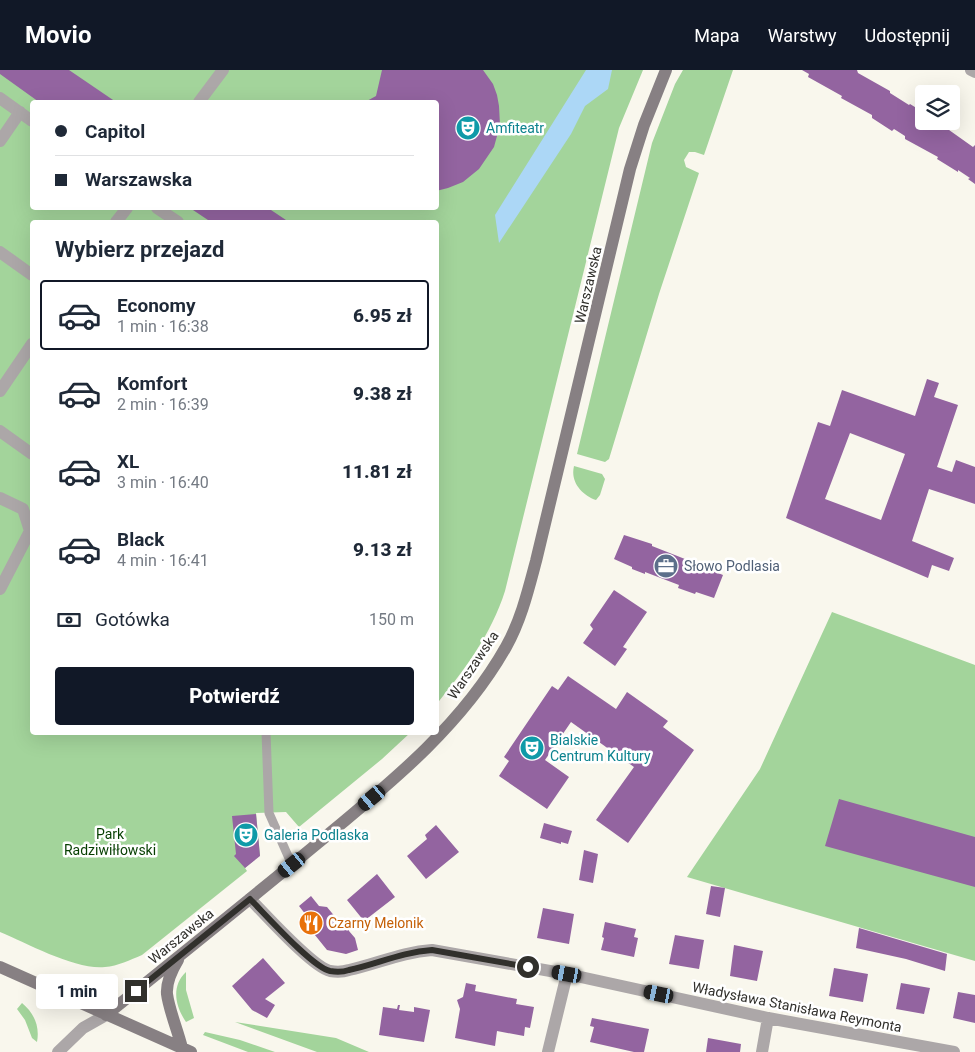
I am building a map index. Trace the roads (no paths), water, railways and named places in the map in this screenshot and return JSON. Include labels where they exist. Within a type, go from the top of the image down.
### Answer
[{"type":"street","points":[[200,100],[223,70]]},
{"type":"street","name":"Warszawska","points":[[439,735],[476,692],[496,663],[517,626],[550,505],[630,169],[644,125],[666,70]]},
{"type":"street","points":[[971,70],[975,72]]},
{"type":"street","points":[[0,98],[30,120]]},
{"type":"street","points":[[0,141],[20,112]]},
{"type":"street","points":[[160,210],[175,220]]},
{"type":"street","points":[[0,252],[30,274]]},
{"type":"street","points":[[0,391],[30,347]]},
{"type":"street","points":[[0,431],[30,453]]},
{"type":"street","points":[[0,498],[23,509],[30,528]]},
{"type":"street","points":[[0,589],[5,566],[30,532]]},
{"type":"street","name":"Warszawska","points":[[58,1052],[82,1028],[106,1015],[292,865],[386,786],[439,735]]},
{"type":"street","name":"Władysława Stanisława Reymonta","points":[[250,899],[308,956],[320,966],[330,971],[350,970],[397,955],[432,950],[567,974],[768,1018],[954,1052]]},
{"type":"street","points":[[180,956],[171,972],[167,993],[186,1050]]},
{"type":"street","points":[[0,968],[186,1050]]},
{"type":"street","points":[[548,1052],[567,974]]},
{"type":"street","points":[[762,1052],[768,1018]]},
{"type":"lane","points":[[266,735],[270,813],[292,865]]},
{"type":"water","points":[[586,70],[612,70],[608,89],[585,106],[571,134],[499,243],[495,215]]},
{"type":"place","name":"Amfiteatr","points":[[468,128]]},
{"type":"place","name":"Słowo Podlasia","points":[[666,566]]},
{"type":"place","name":"Bialskie Centrum Kultury","points":[[532,748]]},
{"type":"place","name":"Galeria Podlaska","points":[[246,835]]},
{"type":"place","name":"Czarny Melonik","points":[[311,923]]},
{"type":"park label","name":"Park Radziwiłłowski","points":[[110,842]]}]
